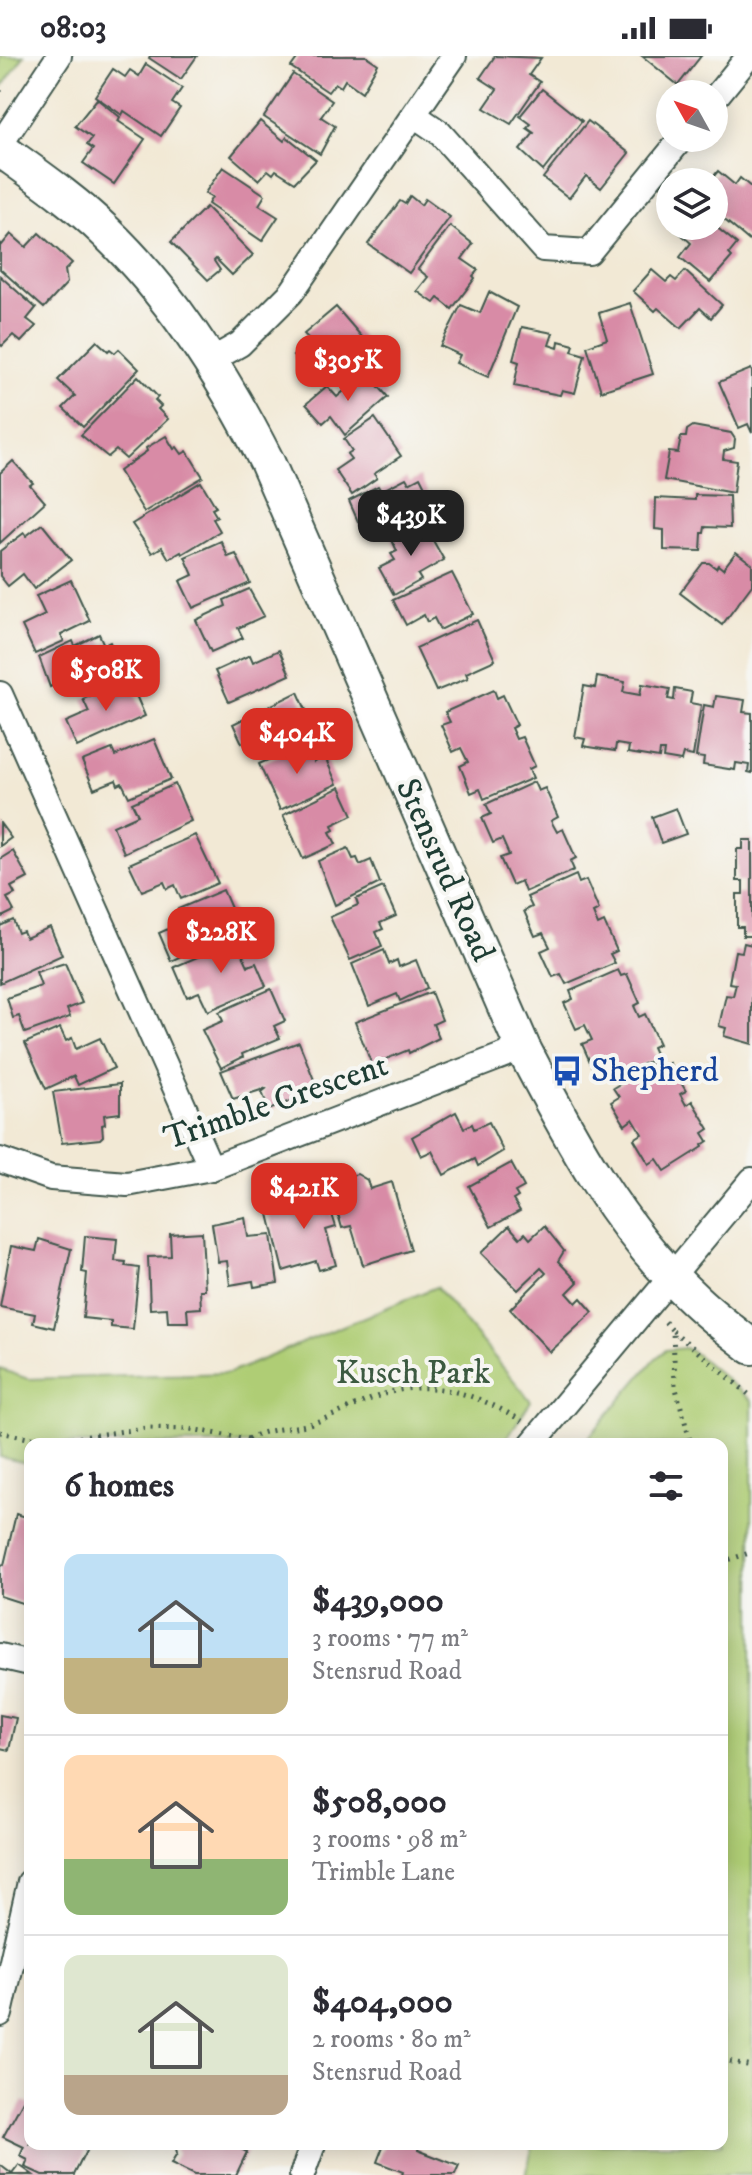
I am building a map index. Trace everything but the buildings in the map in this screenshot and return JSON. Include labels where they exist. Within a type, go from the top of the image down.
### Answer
[{"type":"street","points":[[0,147],[59,56]]},
{"type":"street","points":[[210,361],[240,344],[291,293],[454,56]]},
{"type":"street","points":[[728,82],[749,56]]},
{"type":"street","points":[[414,115],[439,132],[543,249],[589,252],[671,152]]},
{"type":"street","name":"Stensrud Road","points":[[0,147],[107,232],[210,361],[267,462],[523,1048],[586,1163],[642,1242],[672,1276],[694,1299],[752,1347]]},
{"type":"street","points":[[0,694],[211,1168]]},
{"type":"street","name":"Trimble Crescent","points":[[0,1160],[51,1178],[127,1184],[211,1168],[523,1048]]},
{"type":"street","points":[[537,1438],[752,1180]]},
{"type":"street","points":[[0,1656],[24,1662]]},
{"type":"street","points":[[0,2014],[24,1908]]},
{"type":"street","points":[[302,2175],[311,2150]]},
{"type":"path","points":[[649,1302],[673,1331],[752,1397]]},
{"type":"path","points":[[673,1331],[675,1385],[689,1438]]},
{"type":"path","points":[[250,1438],[261,1431],[310,1424],[378,1396],[418,1387],[474,1396],[512,1415]]},
{"type":"path","points":[[75,1438],[146,1428],[190,1429],[242,1438]]},
{"type":"path","points":[[0,1432],[28,1438]]},
{"type":"path","points":[[728,1560],[752,1552]]},
{"type":"path","points":[[728,2061],[752,2066]]},
{"type":"green space","points":[[0,56],[24,56],[0,90]]},
{"type":"green space","name":"Kusch Park","points":[[436,1287],[531,1401],[507,1438],[24,1438],[24,1463],[0,1457],[0,1369],[28,1379],[230,1373]]},
{"type":"green space","points":[[685,1348],[696,1354],[752,1401],[752,2175],[526,2175],[532,2150],[728,2150],[728,1438],[588,1438],[666,1350]]},
{"type":"place","name":"Shepherd","points":[[567,1071]]}]
